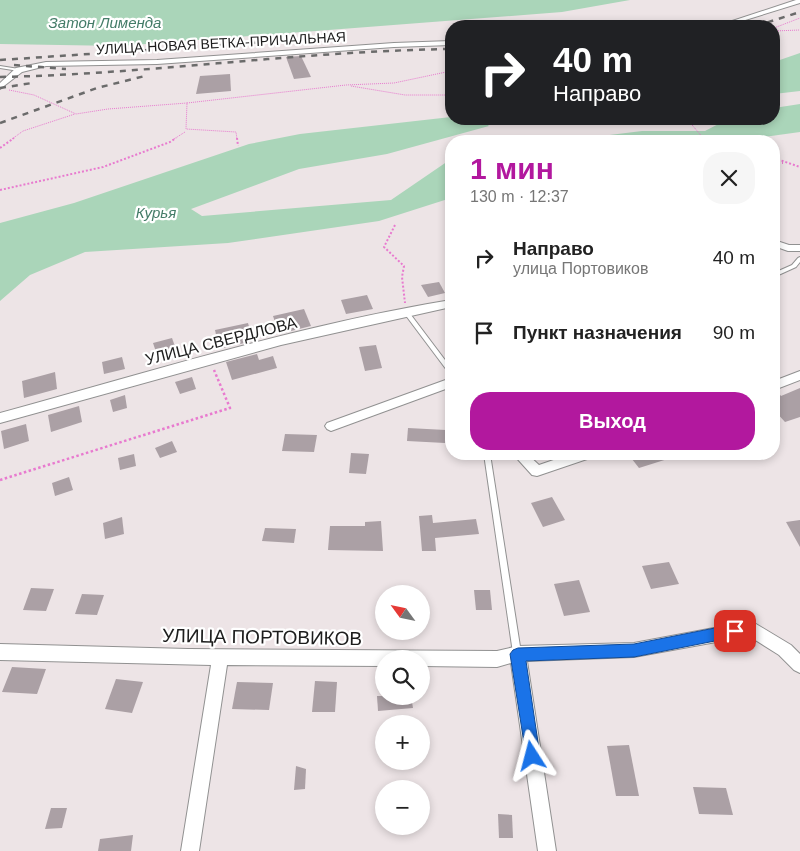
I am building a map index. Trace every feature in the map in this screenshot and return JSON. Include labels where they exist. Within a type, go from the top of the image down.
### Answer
[{"type":"street","points":[[739,20],[800,1]]},
{"type":"street","name":"УЛИЦА НОВАЯ ВЕТКА-ПРИЧАЛЬНАЯ","points":[[1,89],[19,70],[46,64],[157,62],[385,45],[445,43]]},
{"type":"street","points":[[780,245],[788,248],[800,248]]},
{"type":"street","name":"УЛИЦА СВЕРДЛОВА","points":[[0,418],[209,359],[445,304]]},
{"type":"street","points":[[780,383],[800,375]]},
{"type":"street","points":[[331,426],[445,384]]},
{"type":"street","points":[[525,460],[537,471],[568,460]]},
{"type":"street","name":"УЛИЦА ПОРТОВИКОВ","points":[[0,652],[220,657],[497,659],[518,654],[634,650],[751,628],[785,650],[800,665]]},
{"type":"street","points":[[518,654],[547,851]]},
{"type":"street","points":[[190,851],[220,657]]},
{"type":"lane","points":[[0,67],[19,70]]},
{"type":"lane","points":[[780,272],[794,266],[800,260]]},
{"type":"lane","points":[[406,312],[445,364]]},
{"type":"lane","points":[[488,460],[518,654]]},
{"type":"path","points":[[780,26],[800,18]]},
{"type":"path","points":[[780,31],[800,30]]},
{"type":"path","points":[[0,148],[23,131],[76,114],[108,109],[187,103],[346,85],[394,83],[445,73]]},
{"type":"path","points":[[346,85],[405,96],[445,95]]},
{"type":"path","points":[[1,89],[34,95],[76,114]]},
{"type":"path","points":[[187,103],[186,129],[236,132],[238,146]]},
{"type":"path","points":[[691,125],[700,135]]},
{"type":"path","points":[[0,190],[103,167],[170,142],[185,132]]},
{"type":"path","points":[[780,160],[800,167]]},
{"type":"path","points":[[780,163],[787,163]]},
{"type":"path","points":[[395,225],[384,247],[404,266],[402,276],[406,312]]},
{"type":"path","points":[[0,480],[230,408],[209,359]]},
{"type":"water","name":"Затон Лименда","points":[[0,0],[630,0],[562,12],[120,46],[0,44]]},
{"type":"water","points":[[800,53],[800,91],[780,93],[780,60]]},
{"type":"water","points":[[800,104],[800,132],[778,135],[610,135],[642,131],[705,131],[716,125],[780,125],[780,107]]},
{"type":"water","name":"Курья","points":[[445,118],[445,125],[489,126],[456,135],[445,135],[445,138],[387,154],[299,169],[191,209],[202,216],[391,200],[445,163],[445,200],[379,221],[228,243],[85,252],[30,275],[0,301],[0,223],[74,203],[249,144],[300,134]]},
{"type":"building","points":[[301,56],[311,77],[294,79],[286,57]]},
{"type":"building","points":[[230,74],[231,91],[196,94],[200,76]]},
{"type":"building","points":[[439,282],[445,293],[428,297],[421,285]]},
{"type":"building","points":[[367,295],[373,309],[346,314],[341,300]]},
{"type":"building","points":[[304,309],[311,326],[279,334],[273,316]]},
{"type":"building","points":[[248,323],[253,341],[219,349],[215,330]]},
{"type":"building","points":[[172,338],[178,355],[159,361],[153,343]]},
{"type":"building","points":[[376,345],[382,368],[365,371],[359,347]]},
{"type":"building","points":[[257,354],[259,360],[273,356],[277,368],[232,380],[226,362]]},
{"type":"building","points":[[122,357],[125,369],[104,374],[102,362]]},
{"type":"building","points":[[55,372],[57,389],[24,398],[22,381]]},
{"type":"building","points":[[192,377],[196,389],[180,394],[175,382]]},
{"type":"building","points":[[800,388],[800,417],[785,422],[780,417],[780,395],[781,396]]},
{"type":"building","points":[[125,395],[127,408],[113,412],[110,400]]},
{"type":"building","points":[[79,406],[82,422],[51,432],[48,415]]},
{"type":"building","points":[[26,424],[29,441],[4,449],[1,431]]},
{"type":"building","points":[[408,428],[445,430],[445,443],[407,441]]},
{"type":"building","points":[[285,434],[317,435],[314,452],[282,451]]},
{"type":"building","points":[[172,441],[177,452],[160,458],[155,448]]},
{"type":"building","points":[[351,453],[369,454],[366,474],[349,473]]},
{"type":"building","points":[[134,454],[136,466],[120,470],[118,458]]},
{"type":"building","points":[[633,460],[664,460],[639,468]]},
{"type":"building","points":[[69,477],[73,490],[55,496],[52,483]]},
{"type":"building","points":[[552,497],[565,520],[543,527],[531,503]]},
{"type":"building","points":[[432,515],[433,523],[476,519],[479,534],[435,538],[436,551],[422,551],[419,516]]},
{"type":"building","points":[[122,517],[124,534],[105,539],[103,523]]},
{"type":"building","points":[[800,520],[800,547],[786,522]]},
{"type":"building","points":[[381,521],[383,551],[328,550],[330,526],[365,526],[365,522]]},
{"type":"building","points":[[265,528],[296,529],[294,543],[262,541]]},
{"type":"building","points":[[669,562],[679,584],[651,589],[642,566]]},
{"type":"building","points":[[579,580],[590,612],[564,616],[554,584]]},
{"type":"building","points":[[31,588],[54,589],[46,611],[23,610]]},
{"type":"building","points":[[474,590],[490,590],[492,610],[476,610]]},
{"type":"building","points":[[82,594],[104,595],[97,615],[75,614]]},
{"type":"building","points":[[12,667],[46,669],[37,694],[2,692]]},
{"type":"building","points":[[116,679],[143,682],[132,713],[105,709]]},
{"type":"building","points":[[315,681],[337,682],[335,712],[312,712]]},
{"type":"building","points":[[237,682],[273,683],[269,710],[232,709]]},
{"type":"building","points":[[378,705],[412,705],[413,708],[378,711]]},
{"type":"building","points":[[629,745],[639,796],[616,796],[607,746]]},
{"type":"building","points":[[296,766],[306,769],[305,789],[294,790]]},
{"type":"building","points":[[693,787],[726,788],[733,815],[699,814]]},
{"type":"building","points":[[51,808],[67,808],[62,828],[45,829]]},
{"type":"building","points":[[498,814],[512,815],[513,838],[499,838]]},
{"type":"building","points":[[133,835],[131,851],[98,851],[100,839]]},
{"type":"railway","points":[[775,20],[800,12]]},
{"type":"railway","points":[[0,60],[296,40]]},
{"type":"railway","points":[[0,77],[113,72],[338,54],[445,49]]},
{"type":"railway","points":[[14,65],[66,69]]},
{"type":"railway","points":[[0,123],[97,88],[145,76]]},
{"type":"railway","points":[[0,88],[32,83]]},
{"type":"route","points":[[532,756],[518,654],[634,650],[735,631]]}]
